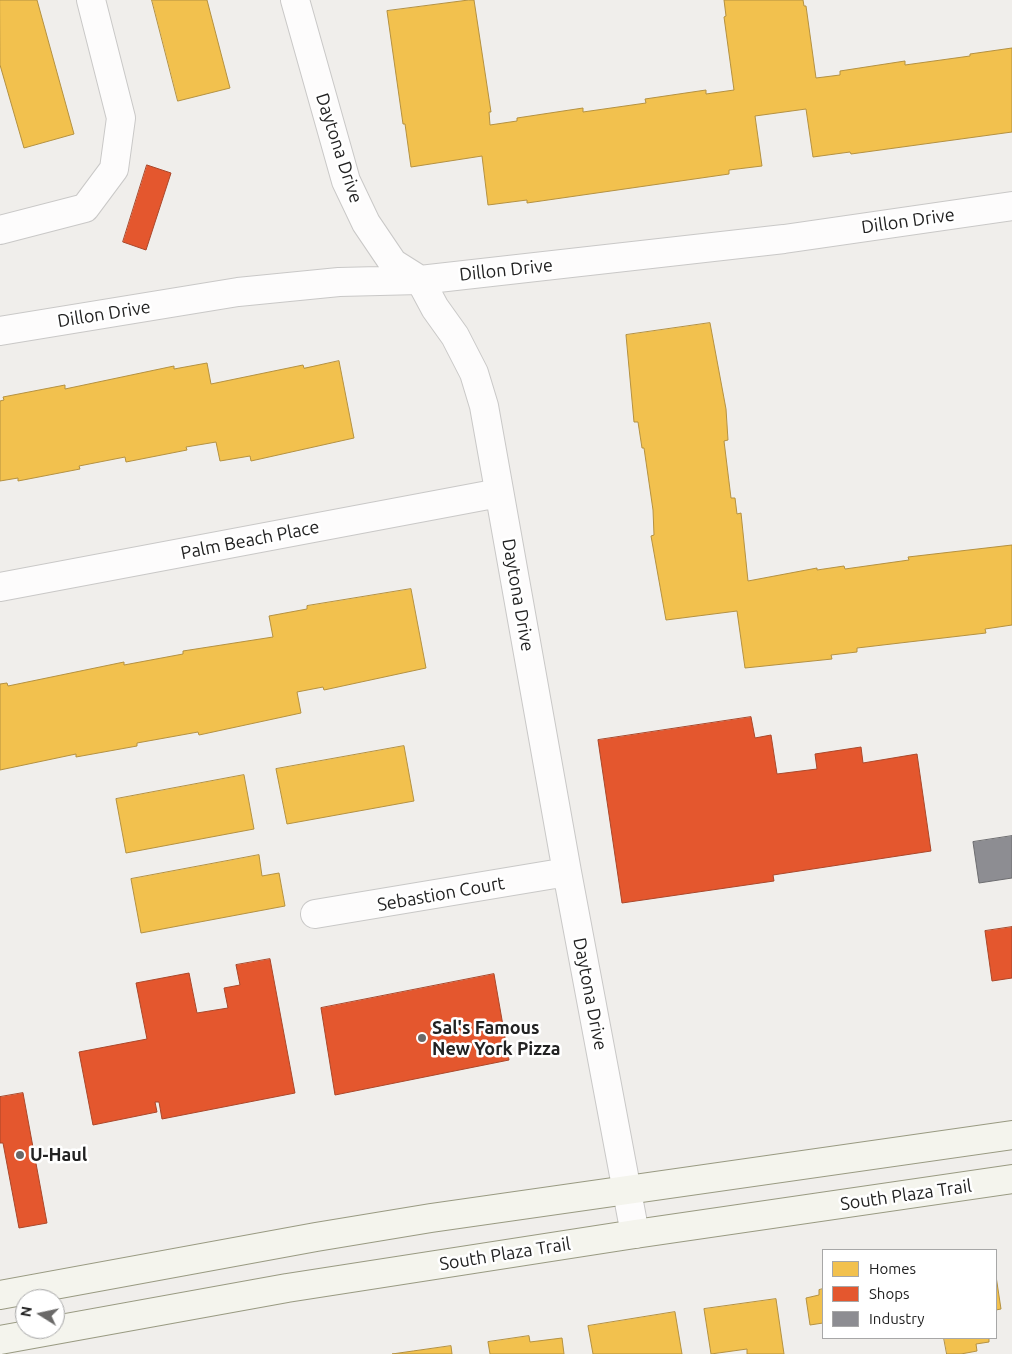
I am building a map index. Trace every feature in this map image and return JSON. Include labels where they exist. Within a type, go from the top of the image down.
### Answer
[{"type":"main road","points":[[0,1295],[430,1218],[1012,1135]]},
{"type":"main road","name":"South Plaza Trail","points":[[0,1340],[287,1288],[635,1234],[1012,1179]]},
{"type":"street","points":[[0,230],[84,208],[114,170],[121,118],[91,0]]},
{"type":"street","name":"Daytona Drive","points":[[295,0],[346,180],[366,223],[392,262],[420,280],[435,308],[455,336],[474,373],[484,406],[567,872],[635,1234]]},
{"type":"street","name":"Dillon Drive","points":[[0,330],[238,292],[339,282],[420,280],[784,239],[1012,206]]},
{"type":"street","name":"Palm Beach Place","points":[[0,587],[499,493]]},
{"type":"street","name":"Sebastion Court","points":[[315,914],[567,872]]},
{"type":"building: Homes","points":[[0,0],[37,0],[74,134],[24,148],[0,65]]},
{"type":"building: Homes","points":[[152,0],[207,0],[230,88],[178,101]]},
{"type":"building: Homes","points":[[474,0],[491,112],[489,112],[490,125],[517,121],[517,118],[583,108],[583,112],[646,103],[645,99],[706,90],[706,94],[734,90],[724,17],[726,16],[724,0],[803,0],[804,6],[806,6],[816,78],[840,75],[840,71],[905,61],[905,65],[1012,48],[1012,132],[851,154],[850,152],[813,157],[806,109],[755,116],[762,166],[729,170],[729,174],[527,203],[527,200],[488,205],[482,156],[411,167],[387,11]]},
{"type":"building: Homes","points":[[710,323],[726,409],[728,440],[724,441],[731,498],[735,498],[737,514],[741,513],[748,581],[817,568],[817,570],[844,566],[845,569],[909,560],[908,557],[1012,545],[1012,625],[985,629],[986,633],[857,648],[857,652],[831,655],[832,659],[745,668],[737,611],[666,620],[651,536],[654,535],[653,510],[644,448],[642,448],[638,422],[634,422],[626,335]]},
{"type":"building: Homes","points":[[339,361],[354,438],[251,461],[250,456],[220,461],[216,442],[186,447],[187,450],[126,462],[125,457],[79,466],[80,469],[18,481],[18,478],[0,481],[0,401],[4,400],[3,397],[65,385],[65,389],[174,366],[174,369],[207,363],[211,384],[303,365],[304,368]]},
{"type":"building: Homes","points":[[411,589],[426,668],[324,690],[323,687],[297,692],[301,713],[199,735],[198,732],[137,743],[137,746],[76,757],[76,754],[0,770],[0,684],[7,683],[8,686],[124,662],[124,665],[183,654],[183,651],[273,637],[269,616],[307,609],[307,606]]},
{"type":"building: Homes","points":[[404,746],[414,801],[287,824],[276,769]]},
{"type":"building: Homes","points":[[244,775],[254,829],[126,853],[116,799]]},
{"type":"building: Homes","points":[[259,855],[262,876],[279,873],[285,906],[141,933],[131,879]]},
{"type":"building: Homes","points":[[997,1283],[1001,1309],[997,1310]]},
{"type":"building: Homes","points":[[822,1289],[822,1323],[810,1325],[806,1298],[819,1295],[819,1290]]},
{"type":"building: Homes","points":[[776,1299],[784,1354],[747,1354],[747,1349],[711,1354],[704,1309]]},
{"type":"building: Homes","points":[[675,1312],[682,1354],[593,1354],[588,1326]]},
{"type":"building: Homes","points":[[529,1336],[530,1342],[562,1338],[564,1354],[490,1354],[488,1342]]},
{"type":"building: Homes","points":[[944,1339],[989,1339],[989,1342],[976,1344],[977,1351],[947,1354]]},
{"type":"building: Homes","points":[[451,1346],[452,1354],[392,1354],[413,1351]]},
{"type":"building: Shops","points":[[147,165],[171,173],[146,250],[123,242]]},
{"type":"building: Shops","points":[[751,717],[755,738],[771,735],[777,774],[817,769],[815,754],[861,747],[863,763],[917,754],[931,851],[773,875],[774,881],[622,903],[598,740]]},
{"type":"building: Shops","points":[[1012,927],[1012,978],[992,981],[985,931]]},
{"type":"building: Shops","points":[[270,959],[295,1093],[162,1119],[159,1102],[155,1102],[157,1112],[93,1125],[79,1052],[147,1039],[136,983],[189,973],[197,1013],[228,1008],[224,988],[240,985],[236,965]]},
{"type":"building: Shops","points":[[494,974],[509,1060],[335,1095],[321,1008]]},
{"type":"building: Shops","name":"U-Haul","points":[[23,1093],[47,1223],[19,1228],[3,1143],[0,1143],[0,1097]]},
{"type":"building: Industry","points":[[1012,836],[1012,878],[979,883],[973,842]]},
{"type":"place","name":"Sal's Famous New York Pizza","points":[[422,1038]]},
{"type":"place","name":"U-Haul","points":[[20,1155]]}]
